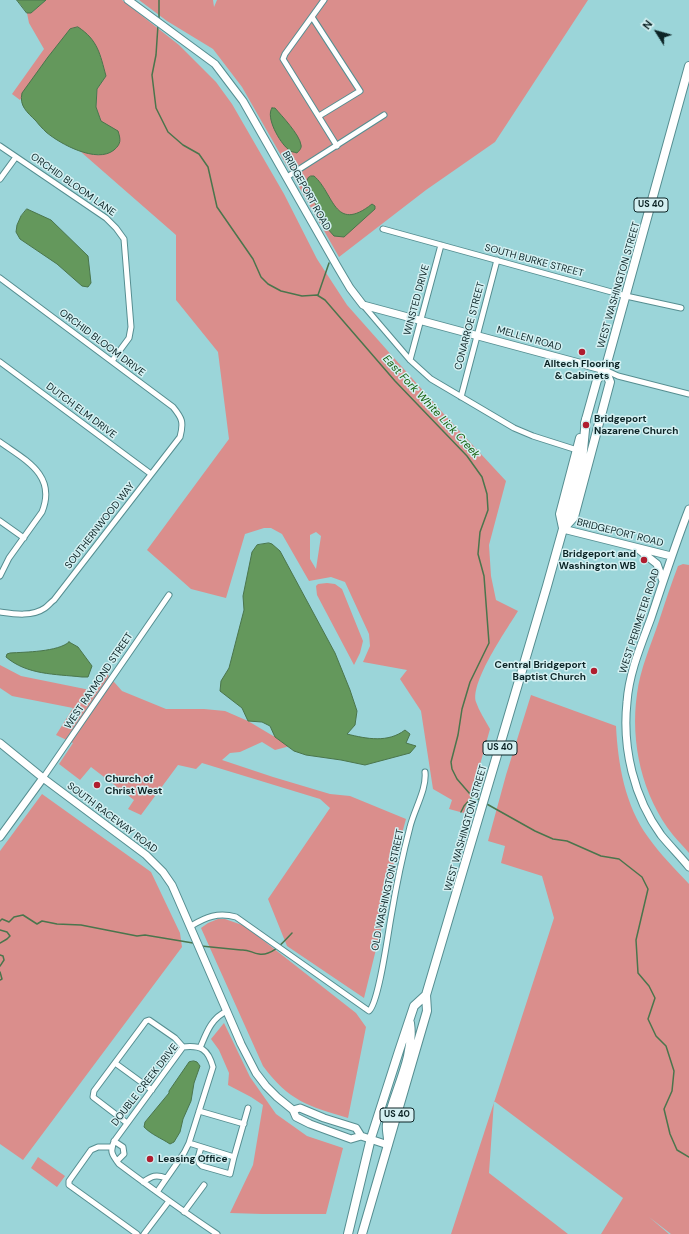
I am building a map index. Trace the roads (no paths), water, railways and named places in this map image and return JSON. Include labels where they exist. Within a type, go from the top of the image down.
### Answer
[{"type":"main road","name":"WEST WASHINGTON STREET","points":[[362,1234],[427,1011],[426,995],[543,602],[563,529],[560,514],[577,450],[597,380],[605,370],[689,66]]},
{"type":"main road","name":"WEST WASHINGTON STREET","points":[[563,529],[574,517],[598,428],[610,382],[605,370]]},
{"type":"main road","points":[[563,529],[582,461],[586,419]]},
{"type":"main road","name":"WEST WASHINGTON STREET","points":[[348,1234],[371,1138],[414,1006],[426,995]]},
{"type":"main road","points":[[388,1145],[387,1126],[407,1059],[411,1032],[410,1020]]},
{"type":"main road","points":[[352,1234],[372,1157],[371,1138]]},
{"type":"street","name":"BRIDGEPORT ROAD","points":[[128,0],[215,64],[243,101],[350,288],[410,360],[427,376],[494,417],[523,432],[577,450]]},
{"type":"street","points":[[324,0],[285,54],[283,59],[337,146]]},
{"type":"street","points":[[312,16],[360,91],[319,116]]},
{"type":"street","points":[[287,176],[337,146],[384,115]]},
{"type":"street","name":"ORCHID BLOOM LANE","points":[[0,146],[106,218],[124,239],[131,327],[128,338],[112,361]]},
{"type":"street","points":[[0,179],[16,157]]},
{"type":"street","name":"SOUTH BURKE STREET","points":[[383,229],[626,296],[681,308]]},
{"type":"street","name":"WINSTED DRIVE","points":[[410,360],[441,245]]},
{"type":"street","name":"CONARROE STREET","points":[[461,397],[497,260]]},
{"type":"street","name":"ORCHID BLOOM DRIVE","points":[[0,278],[173,407],[181,417],[182,429]]},
{"type":"street","name":"MELLEN ROAD","points":[[363,305],[605,370],[618,376],[689,394]]},
{"type":"street","name":"DUTCH ELM DRIVE","points":[[0,362],[151,474]]},
{"type":"street","name":"SOUTHERNWOOD WAY","points":[[0,612],[18,614],[34,612],[44,609],[54,600],[180,437],[182,429]]},
{"type":"street","points":[[0,442],[35,468],[43,479],[46,489],[46,497],[42,512],[5,565],[0,576]]},
{"type":"street","name":"WEST PERIMETER ROAD","points":[[689,509],[633,669],[627,702],[626,738],[631,770],[645,805],[660,834],[689,867]]},
{"type":"street","points":[[0,520],[24,538]]},
{"type":"street","name":"BRIDGEPORT ROAD","points":[[563,529],[672,556]]},
{"type":"street","points":[[635,547],[657,564],[663,581]]},
{"type":"street","name":"WEST RAYMOND STREET","points":[[43,778],[169,594]]},
{"type":"street","name":"SOUTH RACEWAY ROAD","points":[[0,743],[43,778],[146,855],[154,862],[172,884],[227,1012],[256,1072],[277,1097],[293,1110],[296,1117],[320,1128],[351,1139],[361,1136],[371,1138],[388,1145]]},
{"type":"street","name":"OLD WASHINGTON STREET","points":[[191,926],[210,916],[220,914],[230,915],[242,919],[274,944],[369,1011],[373,1006],[378,987],[399,872],[412,818],[426,780],[425,772]]},
{"type":"street","points":[[0,837],[43,778]]},
{"type":"street","points":[[157,1192],[189,1143],[213,1067],[210,1056],[200,1048],[216,1018],[227,1012]]},
{"type":"street","points":[[127,1123],[93,1097],[94,1091],[115,1062],[146,1021],[149,1020],[174,1038],[183,1048]]},
{"type":"street","name":"DOUBLE CREEK DRIVE","points":[[111,1147],[183,1048],[194,1046],[200,1048]]},
{"type":"street","points":[[115,1062],[152,1090]]},
{"type":"street","points":[[201,1147],[198,1158],[199,1163],[202,1166],[230,1174],[248,1108]]},
{"type":"street","name":"SOUTH RACEWAY ROAD","points":[[293,1110],[300,1108],[324,1118],[356,1128],[361,1136]]},
{"type":"street","points":[[199,1111],[244,1124]]},
{"type":"street","points":[[114,1141],[123,1148],[124,1154],[116,1161]]},
{"type":"street","points":[[189,1143],[234,1157]]},
{"type":"street","points":[[137,1234],[69,1186],[68,1181],[91,1150],[98,1147],[111,1147],[116,1161],[184,1212],[218,1234]]},
{"type":"street","points":[[143,1182],[150,1177],[158,1175],[166,1178]]},
{"type":"street","points":[[184,1212],[204,1185]]},
{"type":"street","points":[[144,1234],[169,1201]]},
{"type":"waterway","name":"East Fork White Lick Creek","points":[[159,0],[159,19]]},
{"type":"waterway","name":"East Fork White Lick Creek","points":[[158,25],[156,55],[152,75],[156,108],[168,132],[183,145],[199,154],[208,167],[217,207],[253,259],[261,277],[268,284],[281,291],[302,296],[317,295],[325,300],[395,381],[467,456],[482,477],[487,494],[488,510],[480,532],[478,554],[484,576],[489,643],[470,682],[462,709],[458,735],[451,762],[452,769],[457,779],[470,794],[480,800]]},
{"type":"waterway","points":[[318,295],[329,263]]},
{"type":"waterway","points":[[461,812],[473,796]]},
{"type":"waterway","name":"East Fork White Lick Creek","points":[[485,803],[535,831],[553,839],[567,841],[601,856],[619,859],[642,877],[648,889],[636,940],[638,973],[649,986],[655,998],[648,1019],[656,1036],[666,1046],[674,1071],[672,1091],[664,1109],[670,1134],[677,1150],[689,1157]]},
{"type":"waterway","points":[[0,921],[2,919],[9,922],[14,917],[23,915],[37,924],[42,921],[57,924],[81,925],[137,936],[145,935],[193,943]]},
{"type":"waterway","points":[[0,930],[7,932],[10,936],[0,943]]},
{"type":"waterway","points":[[201,946],[246,950],[257,954],[264,954],[273,951],[292,933]]},
{"type":"waterway","points":[[0,955],[3,956],[4,960],[0,966]]},
{"type":"waterway","points":[[0,972],[2,979],[0,980]]},
{"type":"place","name":"Alltech Flooring & Cabinets","points":[[582,352]]},
{"type":"place","name":"Bridgeport Nazarene Church","points":[[586,425]]},
{"type":"place","name":"Bridgeport and Washington WB","points":[[644,560]]},
{"type":"place","name":"Central Bridgeport Baptist Church","points":[[594,671]]},
{"type":"place","name":"Church of Christ West","points":[[97,785]]},
{"type":"place","name":"Leasing Office","points":[[150,1159]]}]
